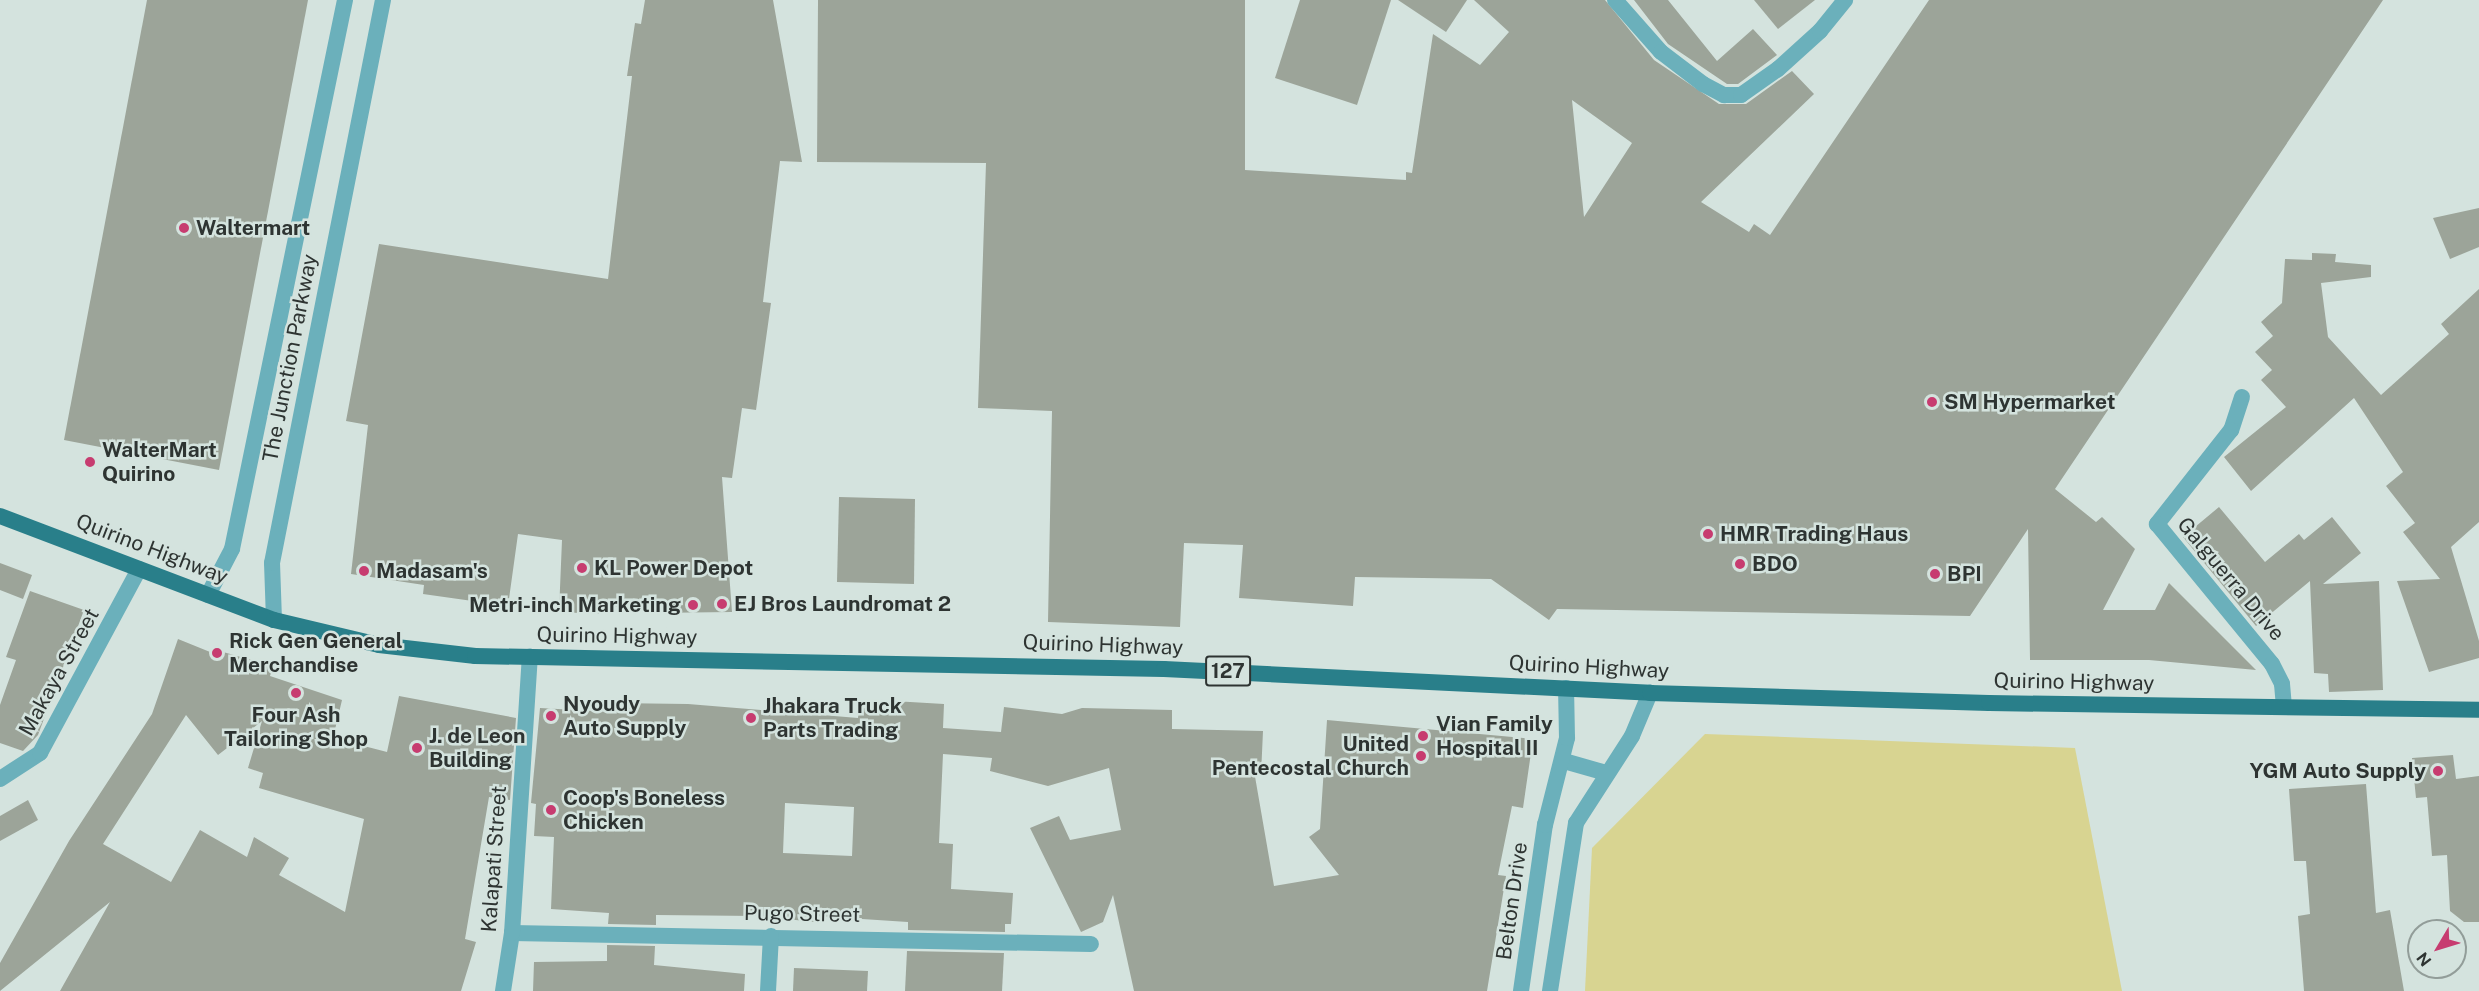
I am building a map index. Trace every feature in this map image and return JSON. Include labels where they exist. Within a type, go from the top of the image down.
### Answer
[{"type":"main road","name":"Quirino Highway","points":[[0,516],[274,620],[336,637],[424,652],[530,657],[1164,669],[1650,693],[2479,710]]},
{"type":"street","name":"The Junction Parkway","points":[[208,595],[234,538],[345,0]]},
{"type":"street","name":"The Junction Parkway","points":[[274,620],[272,563],[383,0]]},
{"type":"street","points":[[1615,0],[1661,52],[1694,78],[1724,95],[1741,95],[1787,62],[1845,0]]},
{"type":"street","name":"Galguerra Drive","points":[[2242,397],[2231,430],[2157,524],[2272,664],[2282,684],[2283,707]]},
{"type":"street","name":"Makaya Street","points":[[0,779],[40,753],[139,568]]},
{"type":"street","name":"Kalapati Street","points":[[503,991],[512,933],[530,657]]},
{"type":"street","name":"Belton Drive","points":[[1521,991],[1548,817],[1564,761],[1566,688]]},
{"type":"street","points":[[1550,991],[1576,823],[1606,772],[1632,736],[1650,693]]},
{"type":"street","points":[[1564,761],[1606,772]]},
{"type":"street","name":"Belton Drive","points":[[1548,817],[1576,823]]},
{"type":"street","name":"Pugo Street","points":[[512,933],[771,936],[1092,944]]},
{"type":"street","points":[[768,991],[771,936]]},
{"type":"shaded area","points":[[1705,734],[2075,748],[2122,991],[1585,991],[1592,848]]},
{"type":"building","name":"Waltermart","points":[[147,0],[308,0],[219,470],[64,440]]},
{"type":"building","points":[[645,0],[773,0],[802,162],[780,161],[763,302],[771,303],[756,410],[742,408],[732,478],[722,477],[732,612],[650,613],[651,609],[602,606],[601,614],[559,612],[562,540],[518,534],[508,606],[423,594],[424,585],[351,574],[368,425],[346,421],[379,244],[608,279],[632,76],[627,76],[635,23],[641,24]]},
{"type":"building","points":[[818,0],[1245,0],[1245,170],[1406,180],[1406,172],[1412,173],[1433,34],[1480,65],[1509,32],[1474,0],[1605,0],[1654,60],[1719,104],[1746,104],[1792,71],[1814,94],[1701,202],[1749,232],[1754,224],[1770,235],[1929,0],[2383,0],[2055,489],[2096,522],[2102,517],[2135,549],[2103,610],[2155,610],[2169,583],[2256,670],[2149,660],[2030,660],[2028,529],[1970,616],[1557,609],[1549,620],[1491,579],[1355,577],[1353,606],[1239,598],[1243,545],[1184,543],[1180,627],[1048,622],[1052,411],[978,408],[986,163],[817,162]],"holes":[[[1572,100],[1632,143],[1584,217]]]},
{"type":"building","points":[[1300,0],[1391,0],[1357,105],[1275,78]]},
{"type":"building","points":[[1398,0],[1467,0],[1446,32]]},
{"type":"building","points":[[1634,0],[1668,0],[1717,61],[1753,29],[1777,55],[1738,84],[1727,84],[1668,44]]},
{"type":"building","points":[[1754,0],[1815,0],[1778,29]]},
{"type":"building","points":[[2479,208],[2479,247],[2450,259],[2433,218]]},
{"type":"building","points":[[2312,253],[2336,254],[2335,262],[2371,265],[2371,277],[2321,283],[2328,337],[2381,395],[2449,334],[2441,324],[2479,289],[2479,522],[2451,547],[2479,641],[2479,658],[2429,672],[2397,581],[2440,579],[2403,532],[2415,523],[2386,486],[2403,472],[2354,398],[2251,491],[2224,457],[2286,407],[2261,380],[2272,370],[2255,352],[2273,336],[2261,322],[2282,303],[2285,259],[2312,260]]},
{"type":"building","points":[[839,497],[915,499],[914,584],[837,582]]},
{"type":"building","points":[[2219,507],[2265,562],[2299,534],[2304,540],[2332,517],[2361,553],[2323,584],[2379,581],[2383,690],[2329,692],[2328,674],[2314,673],[2310,581],[2256,626],[2183,537]]},
{"type":"building","points":[[0,563],[32,575],[23,599],[0,590]]},
{"type":"building","points":[[30,591],[84,610],[38,735],[23,751],[0,743],[0,705],[16,660],[6,657]]},
{"type":"building","points":[[178,639],[215,654],[216,650],[273,666],[270,676],[342,700],[333,738],[387,752],[399,696],[516,718],[510,800],[489,797],[465,939],[476,942],[461,991],[60,991],[110,902],[0,991],[0,963],[69,841],[152,714]],"holes":[[[186,715],[218,755],[262,721],[248,768],[263,773],[259,788],[364,819],[345,912],[279,875],[289,858],[254,837],[247,857],[200,830],[171,882],[103,844]]]},
{"type":"building","points":[[893,701],[944,704],[943,728],[1001,732],[1004,707],[1062,714],[1082,708],[1172,710],[1172,729],[1263,731],[1261,775],[1253,765],[1274,886],[1339,875],[1309,837],[1320,829],[1327,720],[1533,739],[1523,808],[1512,806],[1498,875],[1506,876],[1487,991],[1134,991],[1113,895],[1103,922],[1081,932],[1030,828],[1059,816],[1070,840],[1121,830],[1109,768],[1048,786],[990,771],[992,758],[943,754],[939,843],[953,844],[951,889],[1013,893],[1011,924],[1005,924],[1005,932],[908,930],[908,922],[816,916],[815,922],[757,916],[656,915],[656,925],[608,924],[609,913],[551,909],[554,837],[534,836],[536,804],[531,803],[540,708],[612,712],[612,703],[688,704],[858,718],[859,708],[892,710]],"holes":[[[785,803],[854,807],[852,856],[783,853]]]},
{"type":"building","points":[[2453,755],[2456,779],[2479,776],[2479,922],[2467,922],[2467,919],[2460,919],[2450,911],[2447,855],[2432,856],[2427,797],[2416,798],[2412,758]]},
{"type":"building","points":[[2366,784],[2376,913],[2390,910],[2404,991],[2304,991],[2298,916],[2310,914],[2306,861],[2294,861],[2289,789]]},
{"type":"building","points":[[28,800],[38,820],[0,841],[0,816]]},
{"type":"building","points":[[607,945],[655,946],[654,965],[745,974],[744,991],[533,991],[534,962],[607,961]]},
{"type":"building","points":[[907,951],[1004,953],[1002,991],[905,991]]},
{"type":"building","points":[[794,968],[868,971],[867,991],[793,991]]},
{"type":"place","name":"Waltermart","points":[[184,228]]},
{"type":"place","name":"SM Hypermarket","points":[[1932,402]]},
{"type":"place","name":"WalterMart Quirino","points":[[90,462]]},
{"type":"place","name":"HMR Trading Haus","points":[[1708,534]]},
{"type":"place","name":"BDO","points":[[1740,564]]},
{"type":"place","name":"KL Power Depot","points":[[582,568]]},
{"type":"place","name":"Madasam's","points":[[364,571]]},
{"type":"place","name":"BPI","points":[[1935,574]]},
{"type":"place","name":"EJ Bros Laundromat 2","points":[[722,604]]},
{"type":"place","name":"Metri-inch Marketing","points":[[693,605]]},
{"type":"place","name":"Rick Gen General Merchandise","points":[[217,653]]},
{"type":"place","name":"Four Ash Tailoring Shop","points":[[296,693]]},
{"type":"place","name":"Nyoudy Auto Supply","points":[[551,716]]},
{"type":"place","name":"Jhakara Truck Parts Trading","points":[[751,718]]},
{"type":"place","name":"Vian Family Hospital II","points":[[1423,736]]},
{"type":"place","name":"J. de Leon Building","points":[[417,748]]},
{"type":"place","name":"United Pentecostal Church","points":[[1421,756]]},
{"type":"place","name":"YGM Auto Supply","points":[[2438,771]]},
{"type":"place","name":"Coop's Boneless Chicken","points":[[551,810]]}]
